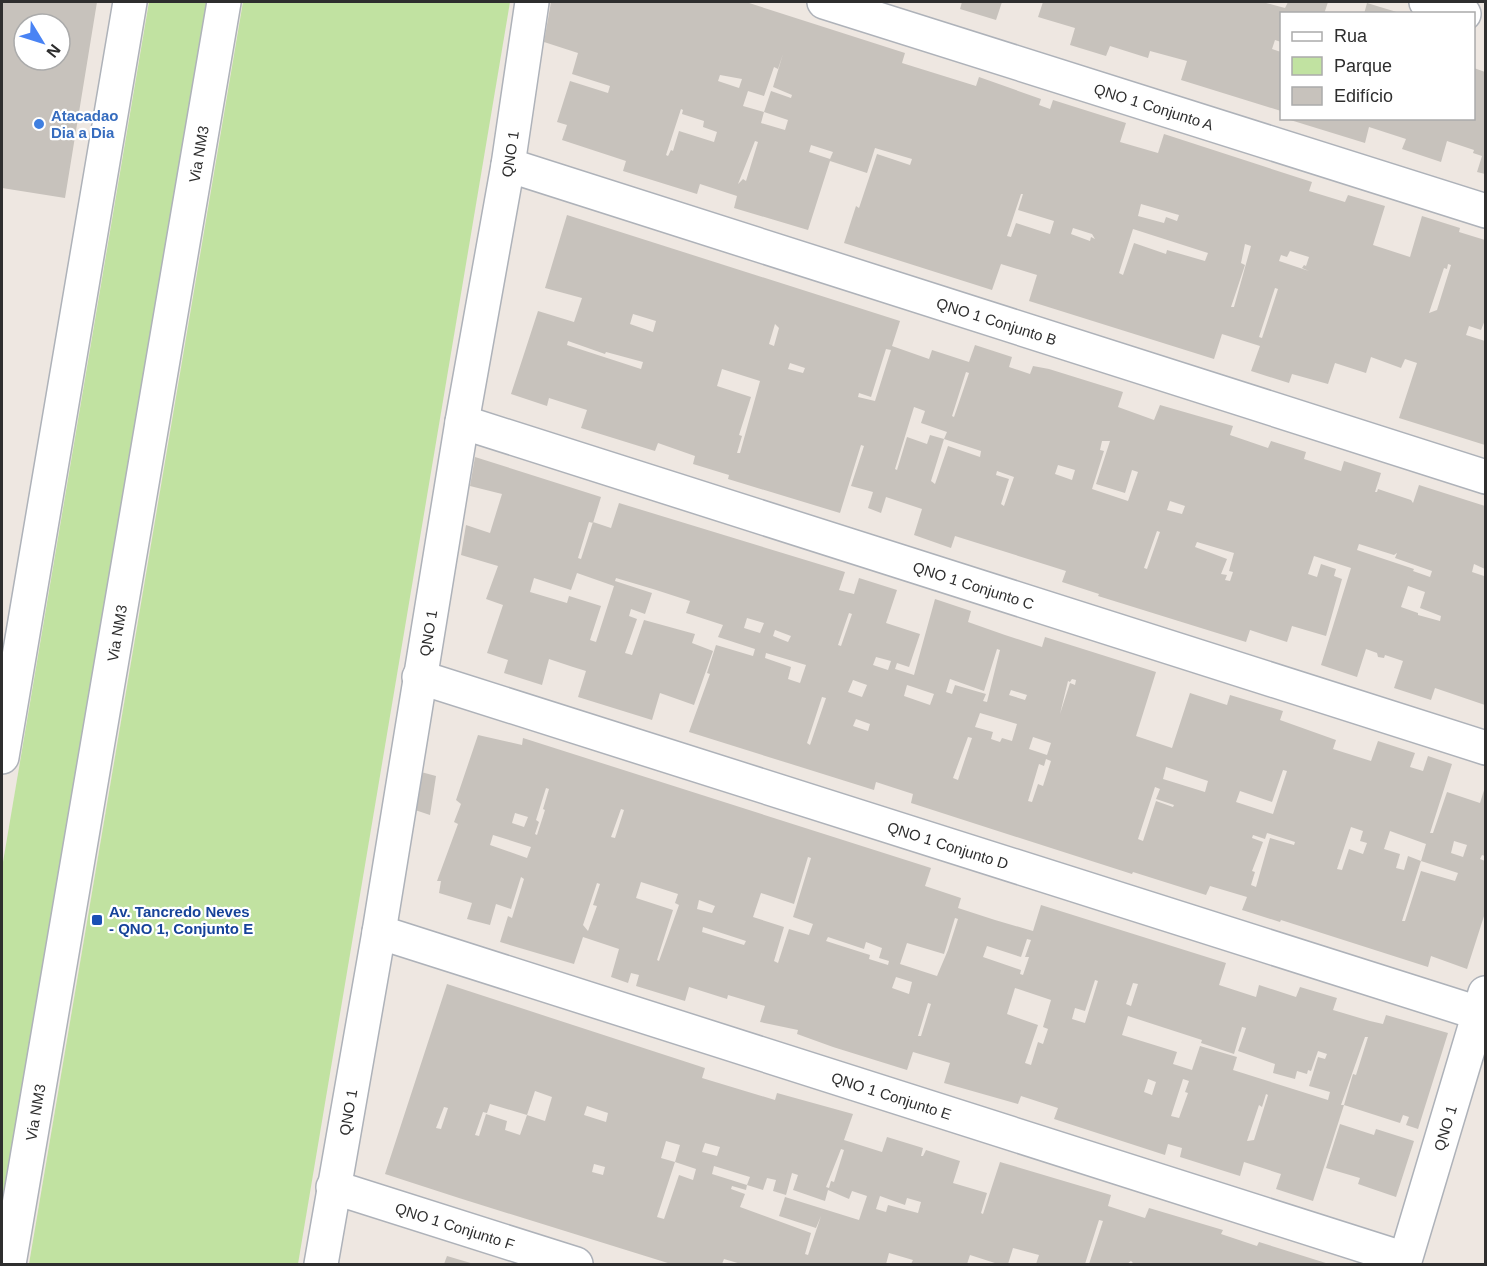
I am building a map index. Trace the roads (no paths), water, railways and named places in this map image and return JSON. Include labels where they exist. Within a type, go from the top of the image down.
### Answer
[{"type":"street","points":[[2,757],[130,2]]},
{"type":"street","name":"Via NM3","points":[[9,1264],[224,2]]},
{"type":"street","name":"QNO 1","points":[[321,1264],[379,932],[462,422],[508,165],[532,2]]},
{"type":"street","name":"QNO 1 Conjunto A","points":[[824,2],[1485,211]]},
{"type":"street","points":[[1426,2],[1458,12]]},
{"type":"street","name":"QNO 1 Conjunto B","points":[[508,165],[1485,477]]},
{"type":"street","name":"QNO 1 Conjunto C","points":[[462,422],[1485,748]]},
{"type":"street","name":"QNO 1 Conjunto D","points":[[419,677],[1482,1002]]},
{"type":"street","name":"QNO 1 Conjunto E","points":[[379,932],[1405,1262]]},
{"type":"street","name":"QNO 1","points":[[1405,1262],[1482,1002]]},
{"type":"street","name":"QNO 1 Conjunto F","points":[[333,1187],[576,1264]]},
{"type":"place","name":"Atacadao Dia a Dia","points":[[39,124]]},
{"type":"place","name":"Av. Tancredo Neves - QNO 1, Conjunto E","points":[[97,920]]}]
